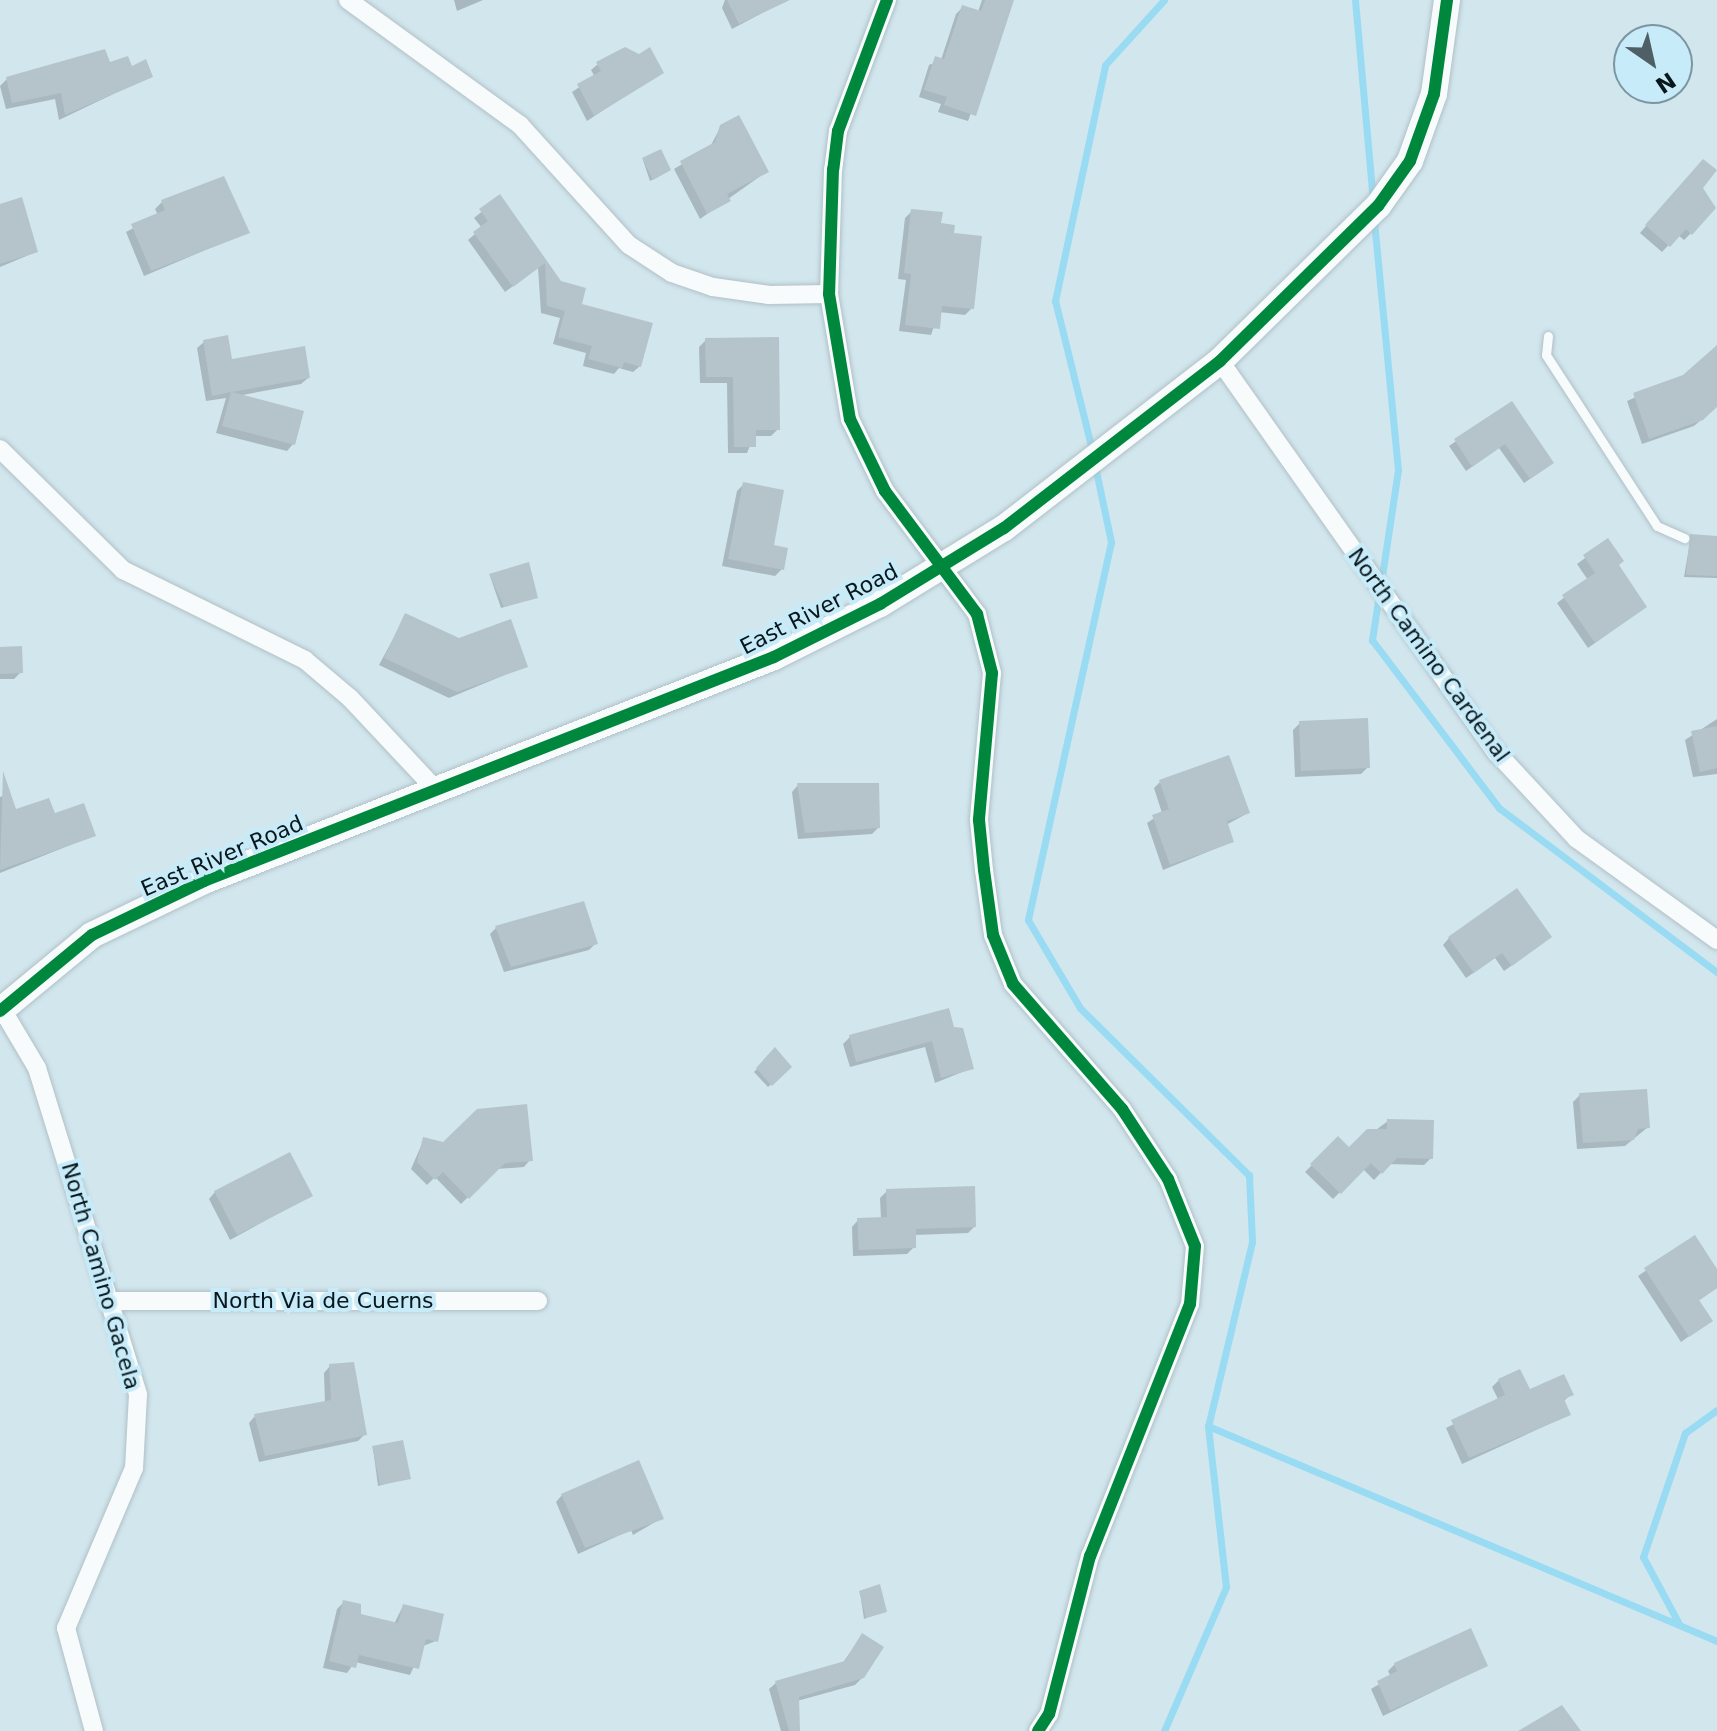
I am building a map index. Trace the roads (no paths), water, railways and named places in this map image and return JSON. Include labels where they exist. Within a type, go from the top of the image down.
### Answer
[{"type":"street","points":[[348,0],[520,125],[629,245],[672,273],[741,291],[829,294]]},
{"type":"street","points":[[887,0],[838,131],[829,294],[846,398],[865,458],[941,569],[977,614],[992,673],[979,820],[993,935],[1013,984],[1122,1109],[1168,1179],[1195,1246],[1190,1304],[1090,1556],[1049,1714],[1038,1731]]},
{"type":"street","name":"East River Road","points":[[1,1010],[92,935],[204,881],[438,792],[774,657],[941,569],[1004,528],[1220,361],[1378,206],[1410,161],[1434,94],[1447,0]]},
{"type":"street","name":"North Camino Cardenal","points":[[1220,361],[1497,753],[1577,839],[1717,940]]},
{"type":"street","points":[[0,449],[123,570],[305,660],[350,698],[438,792]]},
{"type":"street","name":"North Camino Gacela","points":[[1,1010],[37,1068],[138,1395],[134,1468],[66,1628],[94,1731]]},
{"type":"street","name":"North Via de Cuerns","points":[[108,1301],[538,1301]]},
{"type":"lane","points":[[1548,336],[1546,355],[1657,526],[1684,538]]},
{"type":"waterway","points":[[1093,454],[1055,301],[1105,65],[1164,0]]},
{"type":"waterway","points":[[1355,0],[1373,201]]},
{"type":"waterway","points":[[1374,221],[1398,470],[1381,582]]},
{"type":"waterway","points":[[1095,466],[1111,542],[1028,920],[1080,1008],[1249,1175],[1252,1242],[1208,1426],[1717,1641]]},
{"type":"waterway","points":[[1379,594],[1372,640],[1499,808],[1717,972]]},
{"type":"waterway","points":[[1679,1624],[1643,1557],[1685,1433],[1717,1410]]},
{"type":"waterway","points":[[1164,1731],[1226,1587],[1208,1426]]}]
